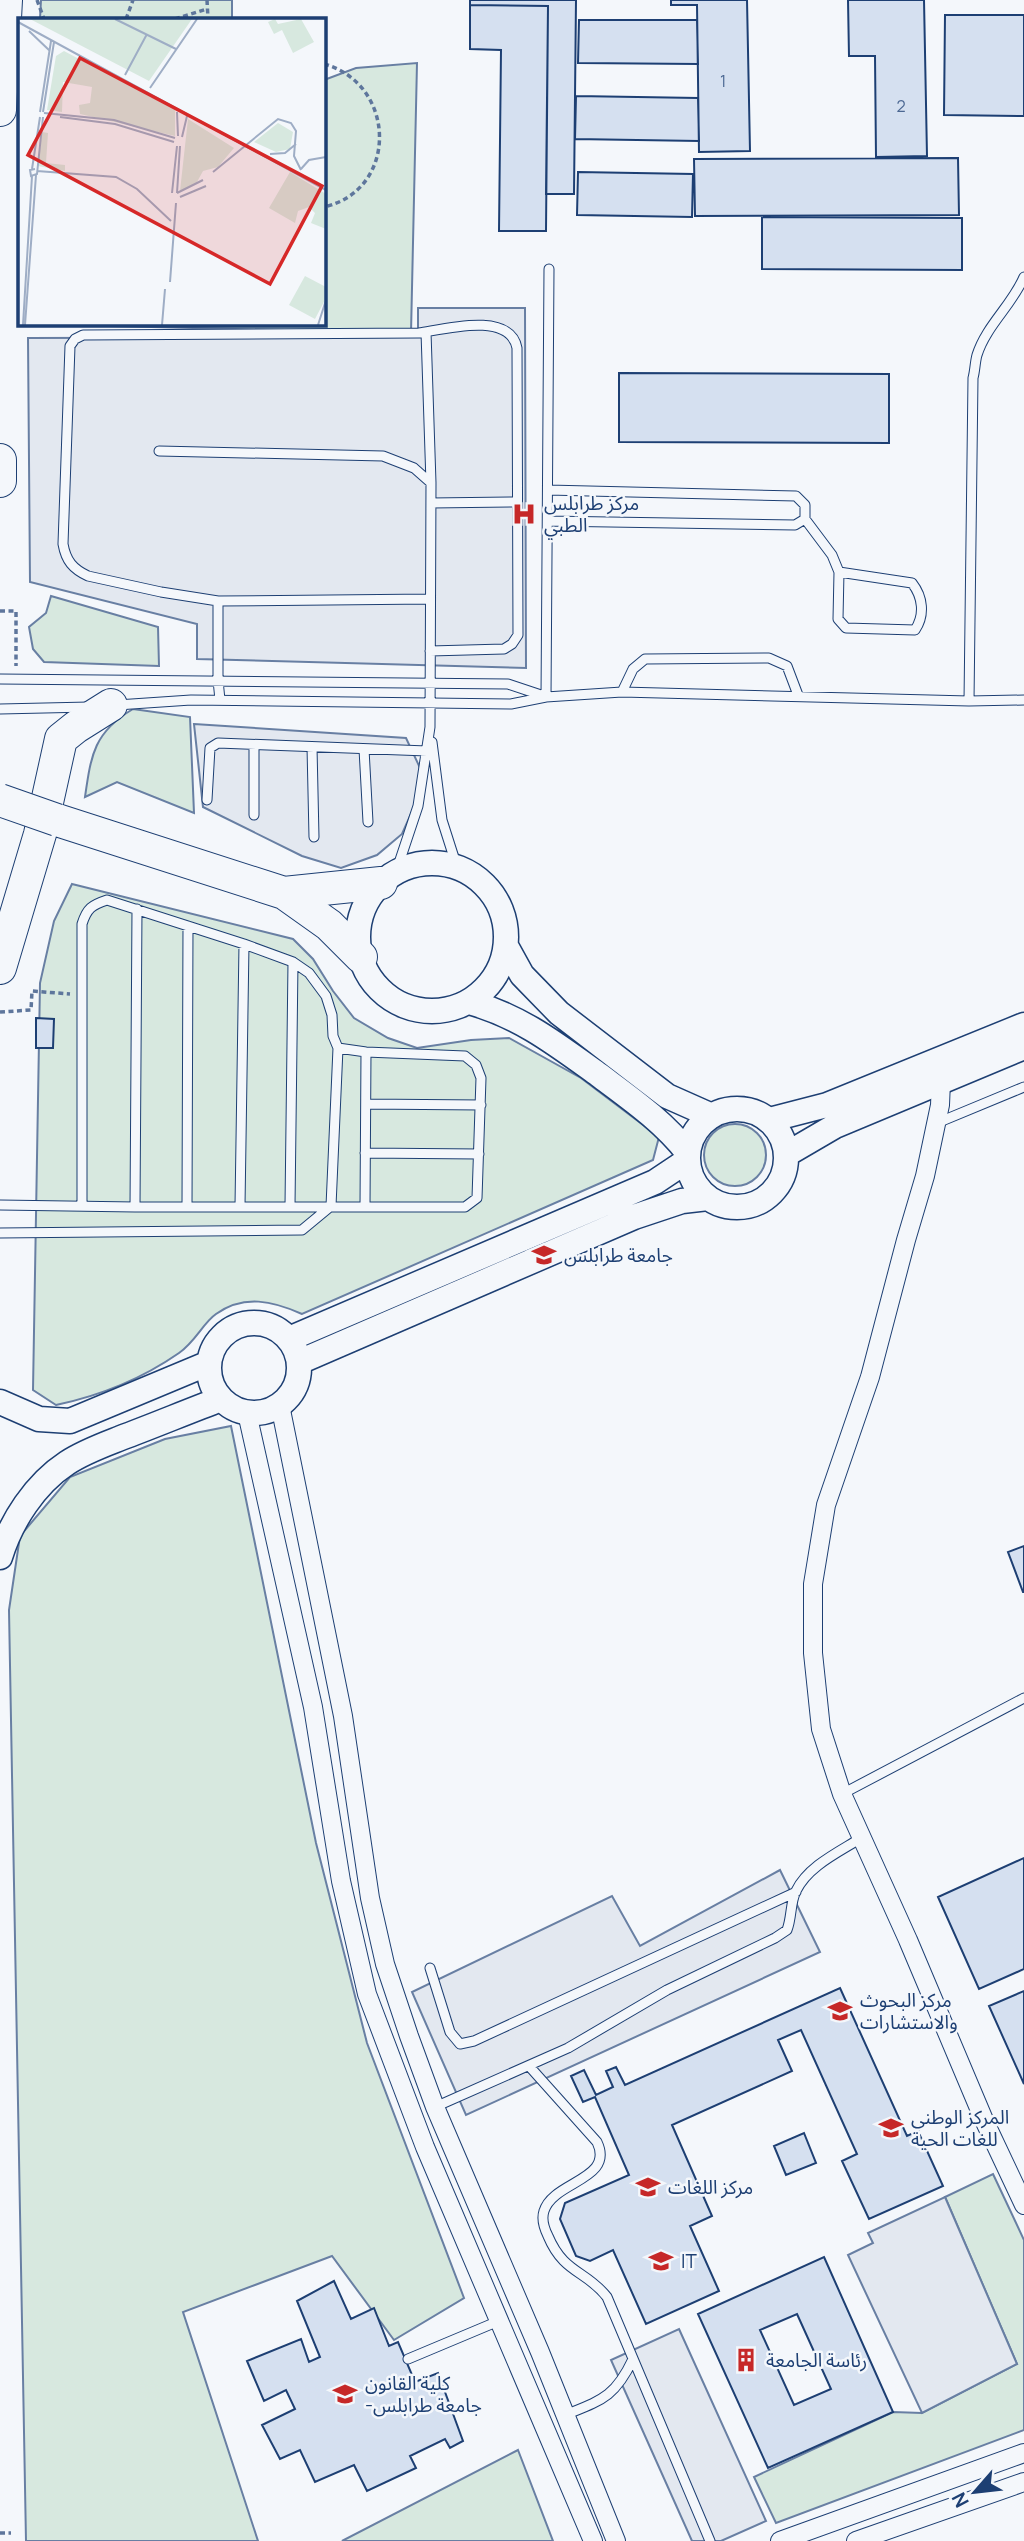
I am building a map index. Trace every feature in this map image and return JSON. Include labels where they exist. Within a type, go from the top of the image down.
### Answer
[{"type":"highway","points":[[0,110],[6,0]]},
{"type":"highway","points":[[0,460],[0,481]]},
{"type":"highway","points":[[0,968],[40,834],[61,738],[111,705]]},
{"type":"highway","points":[[0,800],[284,892],[329,925],[361,957]]},
{"type":"highway","points":[[284,892],[388,878]]},
{"type":"street","points":[[436,863],[457,867],[475,876],[489,890],[500,907],[506,926],[506,946],[502,963],[483,992],[469,1002],[451,1009],[413,1009],[380,989],[369,975],[361,957],[358,937],[361,917],[368,899],[388,878],[415,864],[436,863]]},
{"type":"street","points":[[506,946],[522,975],[559,1013],[667,1096],[712,1116]]},
{"type":"street","points":[[469,1002],[498,1010],[539,1031],[655,1117],[688,1156]]},
{"type":"street","points":[[769,1120],[827,1105],[1024,1025]]},
{"type":"street","points":[[786,1154],[835,1126],[1024,1048]]},
{"type":"street","points":[[941,1081],[937,1123],[925,1176],[870,1377],[826,1505],[813,1584],[813,1653],[821,1729],[842,1794],[1024,2206]]},
{"type":"street","points":[[741,1109],[769,1120],[781,1136],[786,1154],[786,1168],[773,1193],[762,1202],[748,1207],[720,1205],[708,1198],[691,1175],[688,1156],[696,1131],[721,1111],[741,1109]]},
{"type":"street","points":[[289,1339],[655,1182],[688,1156]]},
{"type":"street","points":[[299,1362],[634,1217],[682,1200],[708,1198]]},
{"type":"street","points":[[241,1324],[267,1324],[279,1330],[296,1350],[299,1362],[296,1386],[280,1405],[264,1412],[247,1413],[229,1405],[221,1399],[211,1382],[209,1363],[212,1350],[219,1338],[229,1329],[241,1324]]},
{"type":"street","points":[[0,1402],[39,1419],[70,1422],[209,1363]]},
{"type":"street","points":[[0,1557],[4,1544],[28,1500],[66,1463],[99,1447],[221,1399]]},
{"type":"street","points":[[280,1405],[343,1716],[370,1898],[385,1964],[435,2107],[535,2340],[616,2541]]},
{"type":"street","points":[[247,1413],[313,1707],[341,1881],[367,1994],[425,2147],[593,2541]]},
{"type":"street","points":[[780,2541],[1024,2453]]},
{"type":"street","points":[[856,2541],[1024,2482]]},
{"type":"lane","points":[[546,697],[549,269]]},
{"type":"lane","points":[[969,701],[974,378],[977,355],[1024,277]]},
{"type":"lane","points":[[429,598],[218,601],[161,592],[89,576],[78,571],[69,563],[63,544],[70,346],[74,340],[83,335],[426,332],[460,326],[502,328],[513,336],[517,348],[517,635],[508,647],[499,650],[430,651]]},
{"type":"lane","points":[[388,878],[418,806],[430,727],[431,483],[426,332]]},
{"type":"lane","points":[[159,451],[383,456],[414,468],[431,483]]},
{"type":"lane","points":[[548,490],[796,496],[805,505],[805,519],[831,555],[839,572],[838,619],[846,628],[915,630],[921,621],[921,594],[912,583],[839,572]]},
{"type":"lane","points":[[431,503],[517,502]]},
{"type":"lane","points":[[548,522],[795,526],[805,519]]},
{"type":"lane","points":[[218,601],[220,700]]},
{"type":"lane","points":[[622,692],[633,669],[645,659],[769,659],[787,666],[798,695]]},
{"type":"lane","points":[[0,679],[508,684],[546,697]]},
{"type":"lane","points":[[0,709],[220,700],[511,704],[546,697],[622,692],[1024,700]]},
{"type":"lane","points":[[430,727],[442,820],[457,867]]},
{"type":"lane","points":[[206,800],[210,748],[218,743],[427,751]]},
{"type":"lane","points":[[254,745],[254,815]]},
{"type":"lane","points":[[312,747],[314,837]]},
{"type":"lane","points":[[364,749],[368,822]]},
{"type":"lane","points":[[0,1233],[302,1230],[331,1206],[338,1048],[333,1036],[332,1015],[326,996],[309,973],[293,962],[137,909],[107,900],[92,905],[82,924],[82,1206]]},
{"type":"lane","points":[[135,1207],[137,909]]},
{"type":"lane","points":[[187,1207],[188,926]]},
{"type":"lane","points":[[240,1206],[244,944]]},
{"type":"lane","points":[[290,1206],[293,962]]},
{"type":"lane","points":[[0,1205],[466,1207],[477,1198],[481,1078],[476,1065],[465,1056],[366,1052],[338,1048]]},
{"type":"lane","points":[[365,1206],[366,1052]]},
{"type":"lane","points":[[937,1123],[1021,1091]]},
{"type":"lane","points":[[366,1104],[481,1105]]},
{"type":"lane","points":[[365,1153],[479,1154]]},
{"type":"lane","points":[[842,1794],[1024,1698]]},
{"type":"lane","points":[[430,1968],[450,2032],[460,2044],[474,2041],[796,1892],[817,1867],[861,1838]]},
{"type":"lane","points":[[435,2107],[568,2048],[667,1990],[775,1938],[787,1930],[796,1892]]},
{"type":"lane","points":[[529,2066],[597,2142],[601,2152],[601,2161],[592,2172],[553,2196],[546,2204],[542,2214],[543,2224],[559,2257],[569,2268],[597,2284],[607,2297],[710,2541]]},
{"type":"lane","points":[[408,2359],[501,2320]]},
{"type":"lane","points":[[565,2415],[598,2402],[616,2389],[633,2359]]},
{"type":"path","points":[[37,0],[44,18]]},
{"type":"path","points":[[126,18],[133,0]]},
{"type":"path","points":[[207,0],[208,18]]},
{"type":"path","points":[[178,18],[207,9]]},
{"type":"path","points":[[326,64],[337,67],[357,81],[372,101],[380,124],[379,148],[371,172],[356,191],[326,206]]},
{"type":"path","points":[[0,611],[16,611],[16,679]]},
{"type":"path","points":[[0,1012],[32,1010],[32,991],[82,996]]},
{"type":"path","points":[[0,2533],[11,2533]]},
{"type":"shaded area","points":[[41,0],[232,0],[232,18],[40,18]]},
{"type":"shaded area","points":[[417,63],[411,333],[111,326],[326,326],[326,79],[356,68]]},
{"type":"shaded area","points":[[418,308],[525,308],[526,668],[197,659],[197,624],[30,582],[28,338],[418,337]]},
{"type":"shaded area","points":[[51,596],[158,627],[159,666],[44,662],[33,649],[29,627],[46,613]]},
{"type":"shaded area","points":[[133,709],[190,717],[194,813],[117,782],[85,797],[93,757],[102,736]]},
{"type":"shaded area","points":[[194,724],[406,738],[421,770],[418,798],[402,834],[377,855],[341,868],[302,856],[203,807]]},
{"type":"shaded area","points":[[72,884],[293,939],[313,959],[354,1018],[388,1038],[417,1048],[471,1040],[509,1038],[581,1078],[659,1137],[653,1160],[302,1314],[259,1302],[227,1308],[211,1318],[185,1348],[151,1370],[88,1397],[56,1405],[33,1390],[40,983],[54,921]]},
{"type":"shaded area","points":[[729,1124],[741,1124],[757,1133],[764,1143],[764,1167],[757,1177],[741,1186],[729,1186],[718,1181],[709,1172],[704,1161],[704,1149],[709,1138],[718,1129]]},
{"type":"shaded area","points":[[231,1426],[316,1843],[367,2043],[464,2298],[394,2340],[332,2256],[183,2312],[258,2541],[26,2541],[9,1610],[20,1536],[70,1477],[165,1439]]},
{"type":"shaded area","points":[[780,1870],[820,1952],[466,2115],[412,1992],[612,1896],[640,1946]]},
{"type":"shaded area","points":[[993,2174],[1024,2240],[1024,2430],[776,2523],[754,2477],[893,2412],[922,2413],[1017,2364],[945,2197]]},
{"type":"shaded area","points":[[945,2197],[1017,2364],[922,2413],[848,2255],[873,2243],[868,2233]]},
{"type":"shaded area","points":[[679,2329],[766,2521],[721,2541],[692,2541],[611,2360]]},
{"type":"shaded area","points":[[518,2450],[553,2541],[342,2541]]},
{"type":"building","points":[[470,0],[576,0],[574,194],[546,194],[548,6],[470,5]]},
{"type":"building","points":[[671,0],[747,0],[750,151],[699,152],[697,5],[671,5]]},
{"type":"building","points":[[848,0],[924,0],[927,156],[876,157],[875,56],[849,56]]},
{"type":"building","points":[[470,5],[548,6],[546,231],[499,231],[501,50],[470,49]]},
{"type":"building","points":[[945,15],[1024,15],[1024,116],[944,115]]},
{"type":"building","points":[[579,20],[697,20],[698,64],[578,63]]},
{"type":"building","points":[[576,96],[698,98],[699,141],[575,139]]},
{"type":"building","points":[[958,158],[959,215],[695,216],[694,159]]},
{"type":"building","points":[[578,172],[693,174],[692,217],[577,215]]},
{"type":"building","points":[[762,217],[962,218],[962,270],[762,269]]},
{"type":"building","points":[[619,373],[889,374],[889,443],[619,442]]},
{"type":"building","points":[[36,1018],[54,1019],[53,1048],[36,1048]]},
{"type":"building","points":[[1024,1546],[1024,1592],[1023,1592],[1008,1552]]},
{"type":"building","points":[[1024,1858],[1024,1969],[979,1989],[938,1897]]},
{"type":"building","points":[[840,1988],[907,2136],[918,2131],[943,2186],[869,2219],[842,2161],[857,2154],[801,2030],[778,2040],[792,2071],[672,2125],[712,2216],[690,2226],[719,2291],[646,2324],[613,2250],[590,2261],[576,2256],[560,2219],[565,2203],[629,2175],[595,2097],[583,2102],[571,2076],[584,2070],[596,2095],[613,2087],[606,2071],[616,2067],[625,2085]]},
{"type":"building","points":[[1024,1991],[1024,2084],[989,2006]]},
{"type":"building","points":[[804,2133],[816,2163],[786,2175],[774,2146]]},
{"type":"building","name":"رئاسة الجامعة","points":[[824,2257],[893,2412],[768,2468],[698,2314]],"holes":[[[797,2314],[831,2389],[794,2405],[760,2330]]]},
{"type":"building","points":[[334,2281],[351,2319],[374,2308],[389,2346],[398,2342],[415,2382],[438,2373],[463,2441],[450,2448],[445,2439],[410,2456],[416,2468],[367,2491],[354,2465],[315,2482],[300,2450],[280,2459],[262,2425],[295,2409],[286,2390],[264,2401],[247,2361],[301,2339],[309,2362],[320,2357],[297,2301]]},
{"type":"place","name":"مركز طرابلس الطبي","points":[[524,514]]},
{"type":"place","name":"جامعة طرابلس","points":[[544,1255]]},
{"type":"place","name":"مركز البحوث والاستشارات","points":[[840,2011]]},
{"type":"place","name":"المركز الوطني للغات الحية","points":[[891,2128]]},
{"type":"place","name":"مركز اللغات","points":[[648,2187]]},
{"type":"place","name":"IT","points":[[661,2261]]},
{"type":"place","name":"رئاسة الجامعة","points":[[746,2360]]},
{"type":"place","name":"كلية القانون -جامعة طرابلس","points":[[345,2394]]}]
